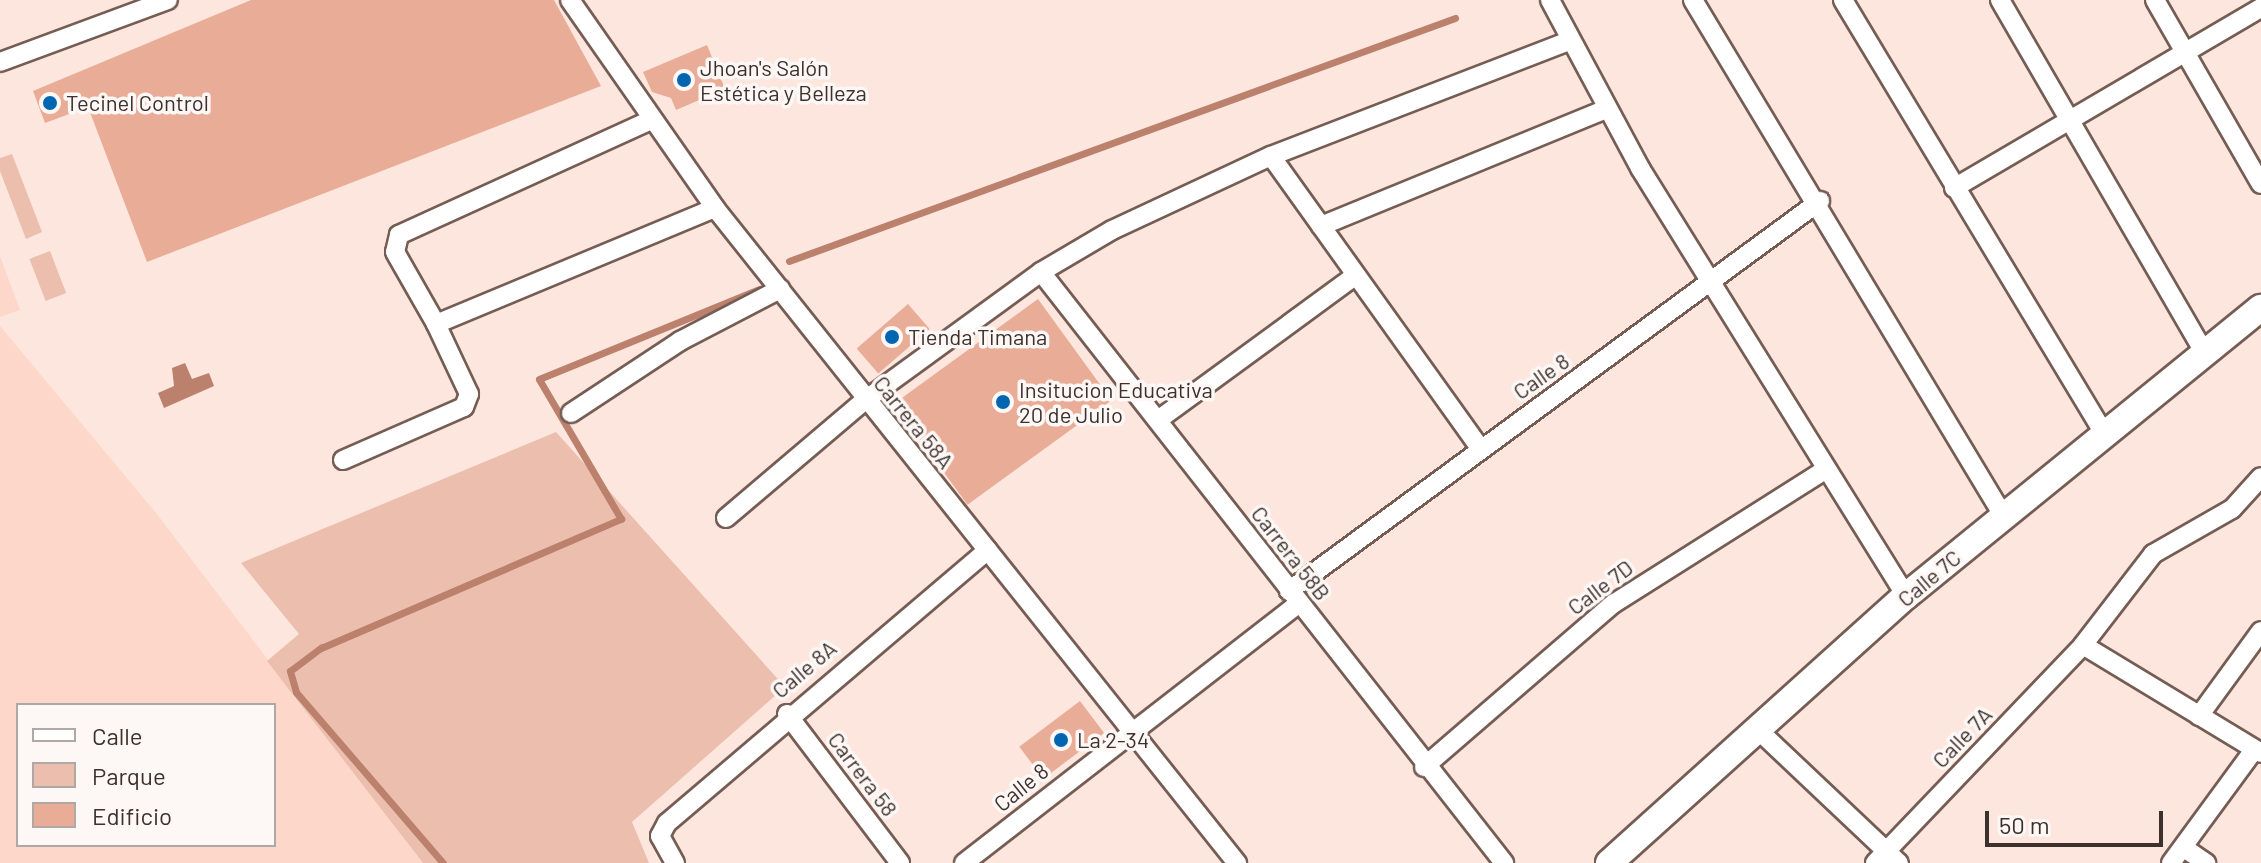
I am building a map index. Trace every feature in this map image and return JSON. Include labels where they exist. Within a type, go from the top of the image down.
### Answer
[{"type":"street","points":[[0,62],[168,0]]},
{"type":"street","name":"Carrera 58A","points":[[570,0],[715,208],[864,401],[988,550],[1237,863]]},
{"type":"street","points":[[1550,0],[1606,109],[1714,284],[1823,471],[1906,596]]},
{"type":"street","points":[[1693,0],[1820,201],[2004,517]]},
{"type":"street","points":[[1843,0],[2105,435]]},
{"type":"street","points":[[2000,0],[2205,353]]},
{"type":"street","points":[[2155,0],[2261,184]]},
{"type":"street","points":[[1954,188],[2068,117],[2261,8]]},
{"type":"street","points":[[726,518],[864,401],[1041,272],[1271,156],[1569,41]]},
{"type":"street","points":[[1321,226],[1606,109]]},
{"type":"street","points":[[343,460],[464,407],[469,394],[436,324],[395,252],[399,235],[651,120]]},
{"type":"street","points":[[1271,156],[1480,448]]},
{"type":"street","name":"Calle 8","points":[[964,863],[1480,448],[1714,284],[1820,201]]},
{"type":"street","points":[[436,324],[715,208]]},
{"type":"street","name":"Carrera 58B","points":[[1041,272],[1424,767],[1504,863]]},
{"type":"street","points":[[1158,420],[1356,275]]},
{"type":"street","points":[[571,413],[680,341],[780,289]]},
{"type":"street","name":"Calle 7C","points":[[1609,863],[1755,727],[1906,596],[2261,308]]},
{"type":"street","name":"Calle 7D","points":[[1424,767],[1613,604],[1823,471]]},
{"type":"street","name":"Calle 7A","points":[[1887,859],[2083,645],[2153,554],[2232,509],[2261,477]]},
{"type":"street","name":"Calle 8A","points":[[675,863],[660,836],[787,714],[988,550]]},
{"type":"street","points":[[2199,716],[2261,631]]},
{"type":"street","points":[[2083,645],[2258,752],[2171,863]]},
{"type":"street","name":"Carrera 58","points":[[787,714],[900,863]]},
{"type":"street","points":[[1755,727],[1887,859]]},
{"type":"street","points":[[2184,848],[2206,863]]},
{"type":"shaded area","points":[[0,256],[20,310],[0,317]]},
{"type":"shaded area","points":[[0,326],[156,513],[423,863],[0,863]]},
{"type":"shaded area","points":[[185,363],[192,379],[209,373],[214,386],[164,408],[158,393],[174,386],[172,368]]},
{"type":"green space","points":[[12,154],[42,232],[26,239],[0,171],[0,158]]},
{"type":"green space","points":[[50,251],[66,293],[46,301],[29,259]]},
{"type":"green space","points":[[556,432],[785,687],[632,822],[649,863],[423,863],[267,661],[299,634],[241,563]]},
{"type":"building","points":[[251,0],[554,0],[601,86],[147,262],[88,107],[45,123],[33,91]]},
{"type":"building","name":"Jhoan's Salón Estética y Belleza","points":[[707,45],[725,89],[676,110],[671,98],[652,92],[643,72]]},
{"type":"building","name":"Insitucion Educativa 20 de Julio","points":[[1038,299],[1111,400],[967,505],[894,404]]},
{"type":"building","name":"Tienda Timana","points":[[908,304],[930,329],[878,374],[857,349]]},
{"type":"building","name":"La 2-34","points":[[1080,701],[1104,733],[1043,779],[1019,747]]},
{"type":"waterway","points":[[789,261],[1455,18]]},
{"type":"waterway","points":[[443,863],[296,692],[290,671],[321,648],[621,519],[539,379],[759,289]]},
{"type":"place","name":"Jhoan's Salón Estética y Belleza","points":[[684,80]]},
{"type":"place","name":"Tecinel Control","points":[[50,103]]},
{"type":"place","name":"Tienda Timana","points":[[892,337]]},
{"type":"place","name":"Insitucion Educativa 20 de Julio","points":[[1003,402]]},
{"type":"place","name":"La 2-34","points":[[1061,740]]}]
